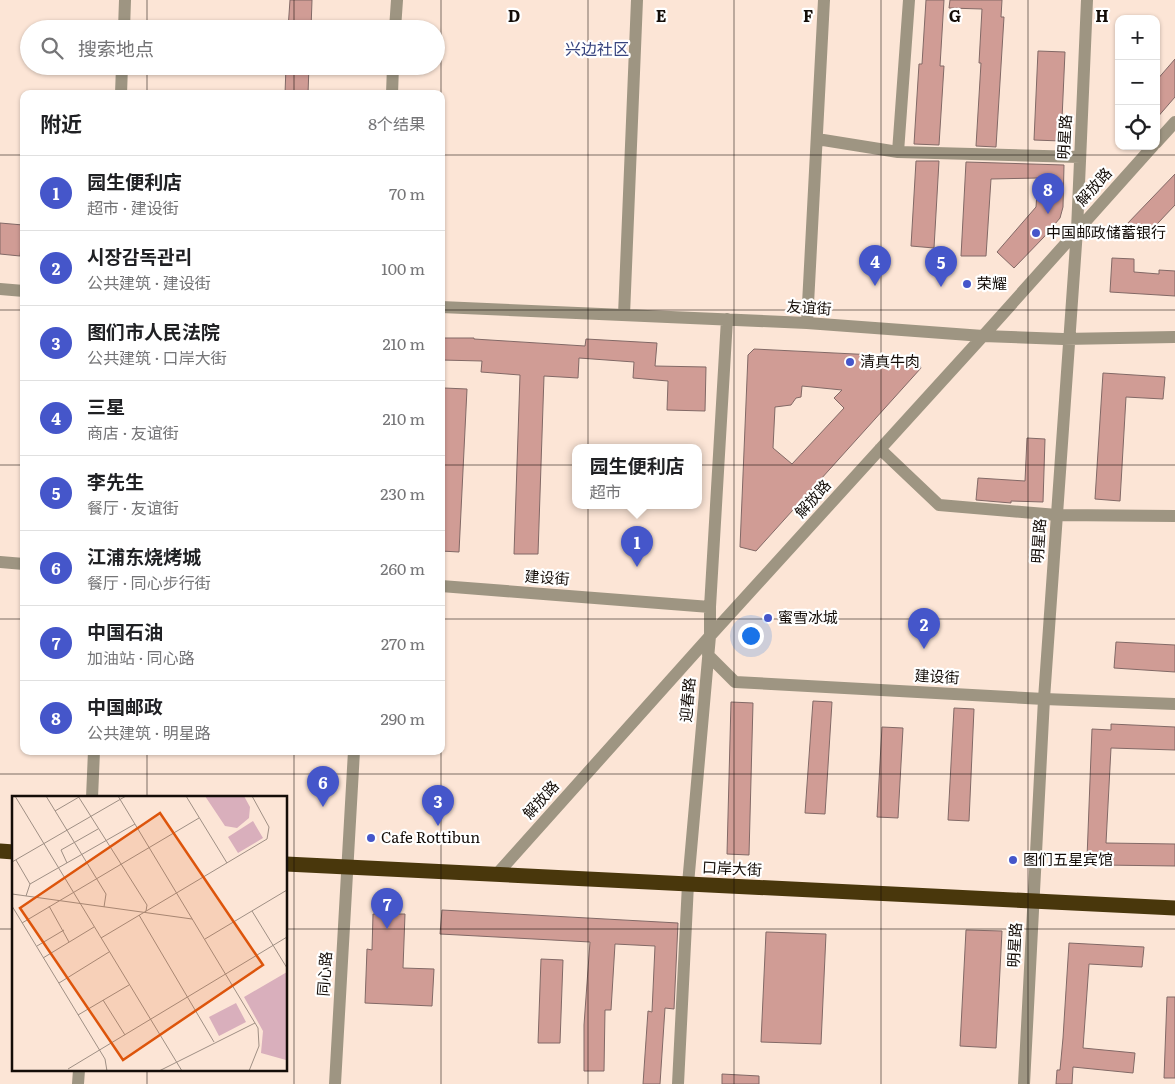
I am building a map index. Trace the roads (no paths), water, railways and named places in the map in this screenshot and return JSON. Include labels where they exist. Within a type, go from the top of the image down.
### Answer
[{"type":"highway","name":"口岸大街","points":[[288,864],[1175,908]]},
{"type":"street","points":[[124,20],[125,0]]},
{"type":"street","points":[[396,20],[397,0]]},
{"type":"street","points":[[624,315],[637,0]]},
{"type":"street","points":[[807,323],[824,0]]},
{"type":"street","points":[[898,152],[909,0]]},
{"type":"street","name":"明星路","points":[[1024,1084],[1044,699],[1077,230],[1087,0]]},
{"type":"street","points":[[121,90],[122,75]]},
{"type":"street","points":[[392,90],[393,75]]},
{"type":"street","points":[[1160,139],[1175,122]]},
{"type":"street","points":[[817,139],[898,152],[1080,157]]},
{"type":"street","name":"解放路","points":[[497,874],[1149,150]]},
{"type":"street","points":[[0,289],[20,291]]},
{"type":"street","name":"友谊街","points":[[445,307],[807,323],[983,336],[1069,339],[1175,337]]},
{"type":"street","name":"迎春路","points":[[678,1084],[688,884],[710,636],[710,607],[727,319]]},
{"type":"street","points":[[880,449],[938,505],[1057,514],[1175,516]]},
{"type":"street","points":[[0,562],[20,564]]},
{"type":"street","name":"建设街","points":[[445,586],[710,607]]},
{"type":"street","name":"建设街","points":[[708,655],[735,682],[1044,699],[1175,704]]},
{"type":"street","points":[[92,796],[94,755]]},
{"type":"street","name":"同心路","points":[[335,1084],[354,755]]},
{"type":"place","name":"中国邮政","points":[[1048,214]]},
{"type":"place","name":"中国邮政储蓄银行","points":[[1036,233]]},
{"type":"place","name":"荣耀","points":[[967,284]]},
{"type":"place","name":"三星","points":[[875,286]]},
{"type":"place","name":"李先生","points":[[941,287]]},
{"type":"place","name":"清真牛肉","points":[[850,362]]},
{"type":"place","name":"园生便利店","points":[[637,567]]},
{"type":"place","name":"蜜雪冰城","points":[[768,618]]},
{"type":"place","name":"시장감독관리","points":[[924,649]]},
{"type":"place","name":"江浦东烧烤城","points":[[323,807]]},
{"type":"place","name":"图们市人民法院","points":[[438,826]]},
{"type":"place","name":"Cafe Rottibun","points":[[371,838]]},
{"type":"place","name":"图们五星宾馆","points":[[1013,860]]},
{"type":"place","name":"中国石油","points":[[387,929]]},
{"type":"district","name":"兴边社区","points":[[597,49]]}]
